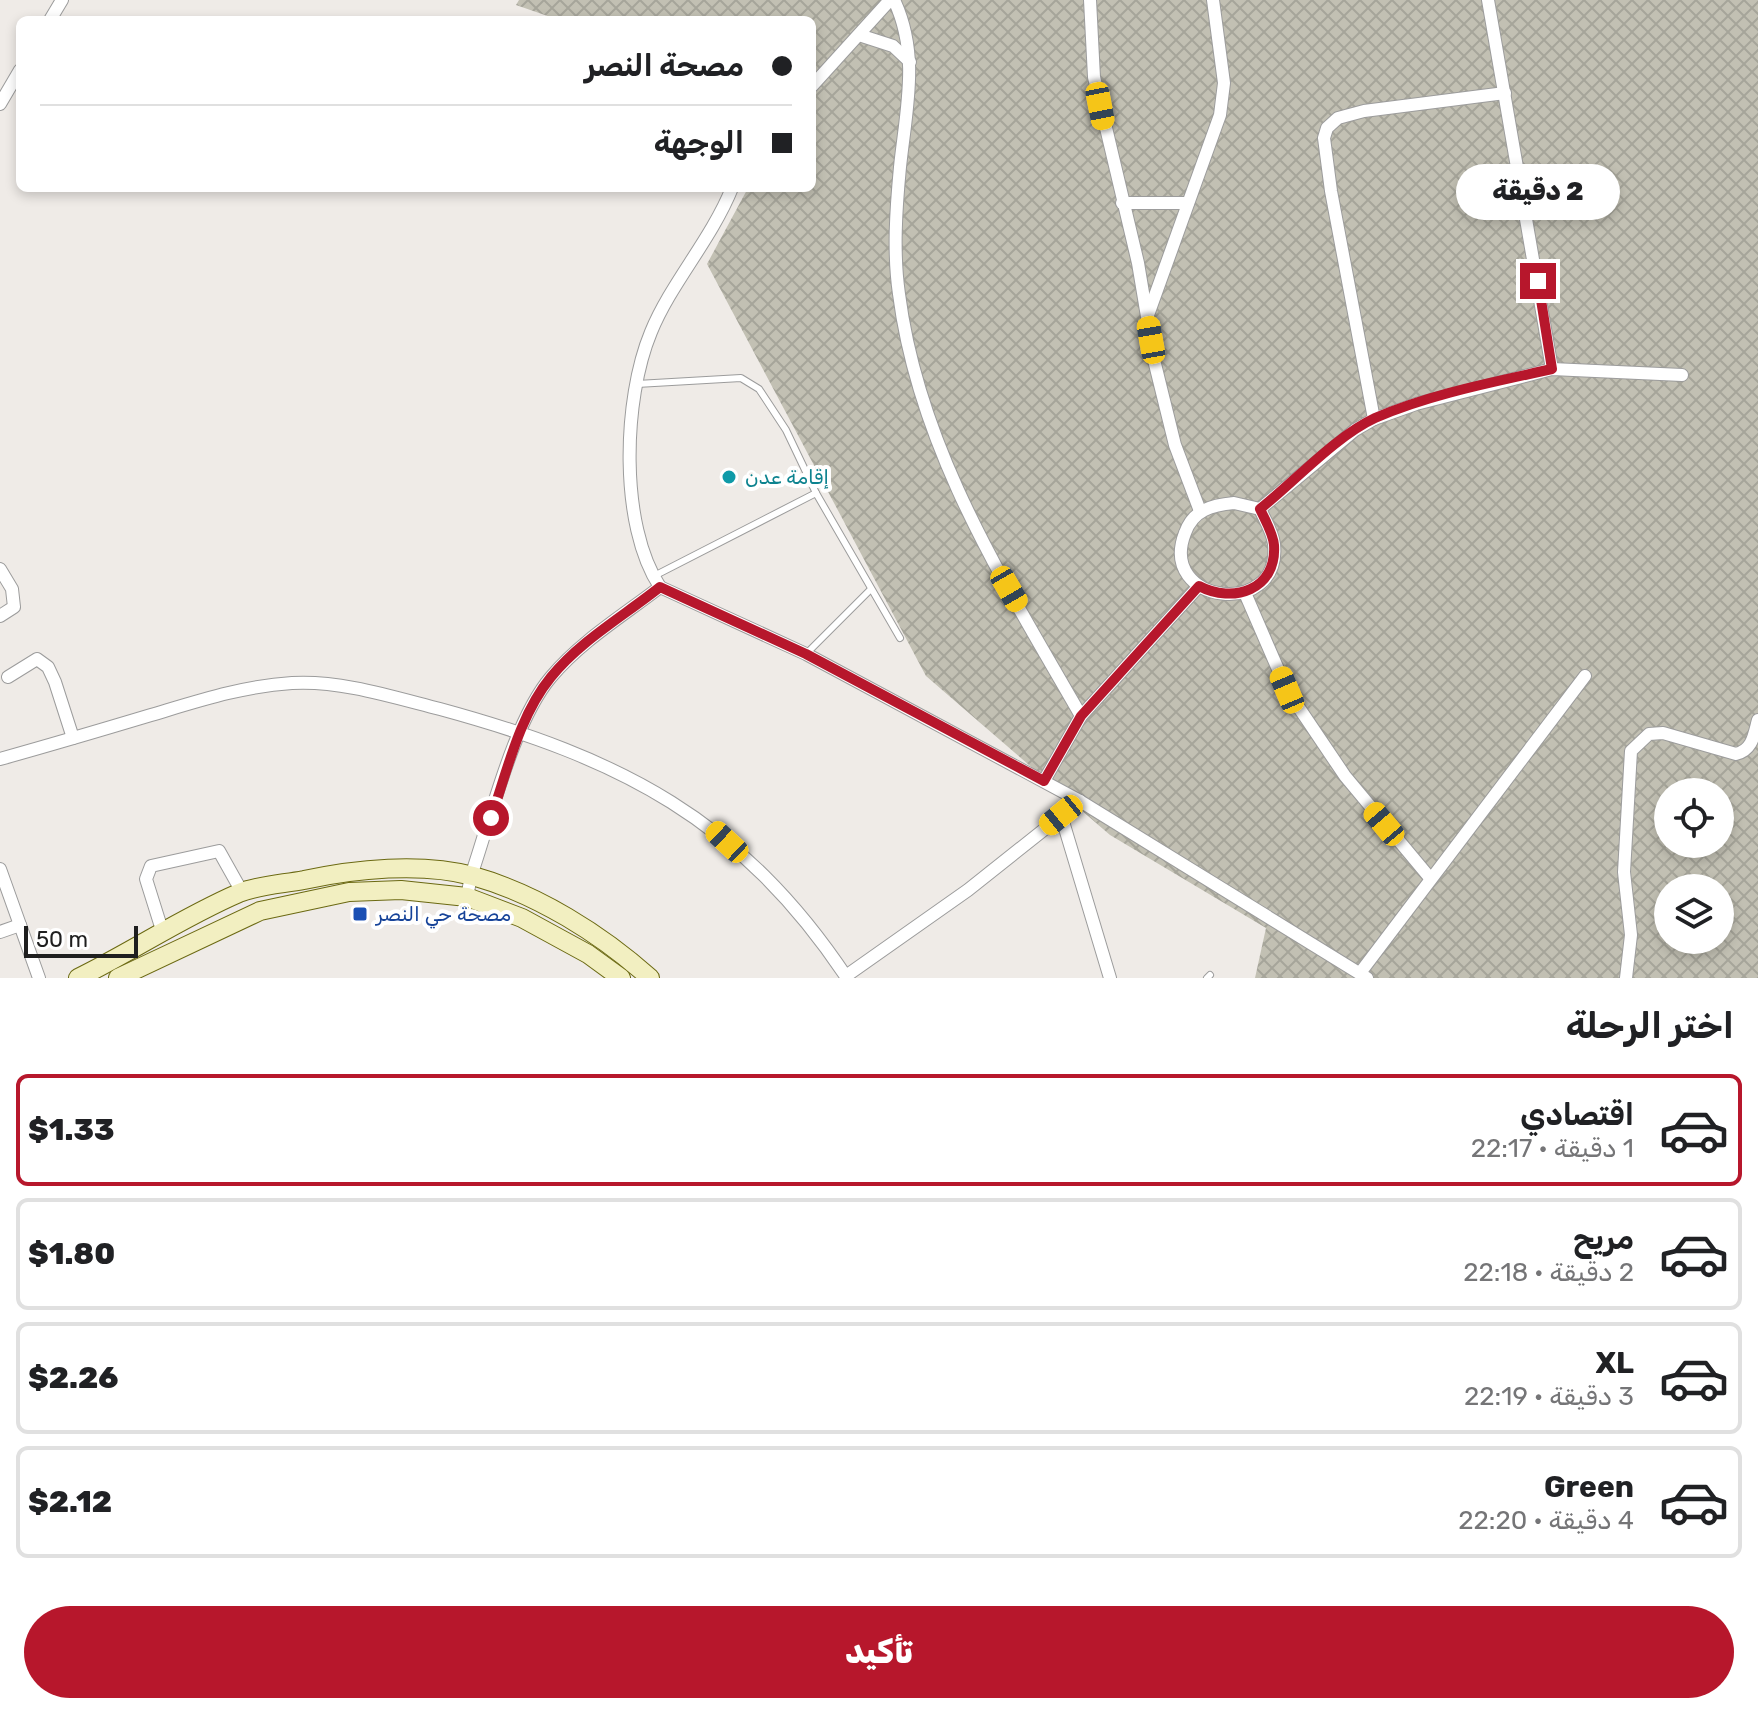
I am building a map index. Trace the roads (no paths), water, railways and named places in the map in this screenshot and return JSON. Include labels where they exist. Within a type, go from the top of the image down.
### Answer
[{"type":"main road","points":[[78,978],[162,930],[242,892],[344,872],[397,869],[471,876],[534,900],[587,930],[650,978]]},
{"type":"main road","points":[[118,978],[260,911],[349,892],[401,890],[467,897],[522,918],[588,954],[621,978]]},
{"type":"street","points":[[816,82],[892,0],[902,18],[910,62],[896,231],[899,294],[913,365],[934,432],[966,513],[1081,716]]},
{"type":"street","points":[[1090,0],[1094,77],[1175,445],[1200,511]]},
{"type":"street","points":[[1147,316],[1220,115],[1224,83],[1213,0]]},
{"type":"street","points":[[1488,0],[1552,369]]},
{"type":"street","points":[[859,35],[893,46],[910,62]]},
{"type":"street","points":[[0,104],[16,77]]},
{"type":"street","points":[[1374,419],[1331,191],[1324,138],[1327,128],[1338,118],[1364,111],[1505,93]]},
{"type":"street","points":[[730,192],[715,225],[651,331],[637,384],[630,448],[633,511],[647,568],[657,582],[806,654],[1080,801],[1363,975],[1430,878],[1585,676]]},
{"type":"street","points":[[1122,203],[1188,203]]},
{"type":"street","points":[[1260,509],[1374,419],[1431,400],[1552,369],[1682,375]]},
{"type":"street","points":[[1234,503],[1260,509],[1274,543],[1272,564],[1262,581],[1245,593],[1229,596],[1199,586],[1183,564],[1181,551],[1187,525],[1200,511],[1213,505],[1234,503]]},
{"type":"street","points":[[0,569],[12,589],[14,607],[0,616]]},
{"type":"street","points":[[467,897],[471,876],[520,733],[550,677],[657,582]]},
{"type":"street","points":[[1044,781],[1081,716],[1199,586]]},
{"type":"street","points":[[1245,593],[1287,690],[1345,776],[1430,878]]},
{"type":"street","points":[[8,677],[37,659],[48,667],[73,738]]},
{"type":"street","points":[[0,759],[245,688],[322,684],[396,698],[520,733],[610,767],[709,825],[781,891],[847,977],[968,890],[1080,801]]},
{"type":"street","points":[[1626,978],[1631,935],[1624,872],[1631,751],[1649,734],[1663,733],[1736,754],[1745,752],[1758,720]]},
{"type":"street","points":[[1061,815],[1110,978]]},
{"type":"street","points":[[162,930],[146,879],[151,866],[219,851],[242,892]]},
{"type":"street","points":[[0,869],[39,978]]},
{"type":"street","points":[[0,932],[20,925]]},
{"type":"lane","points":[[637,384],[741,378],[759,389],[786,430],[816,493],[900,638]]},
{"type":"lane","points":[[657,582],[816,493]]},
{"type":"lane","points":[[806,654],[870,590]]},
{"type":"place","name":"إقامة عدن","points":[[729,477]]},
{"type":"place","name":"مصحة حي النصر","points":[[360,914]]}]
